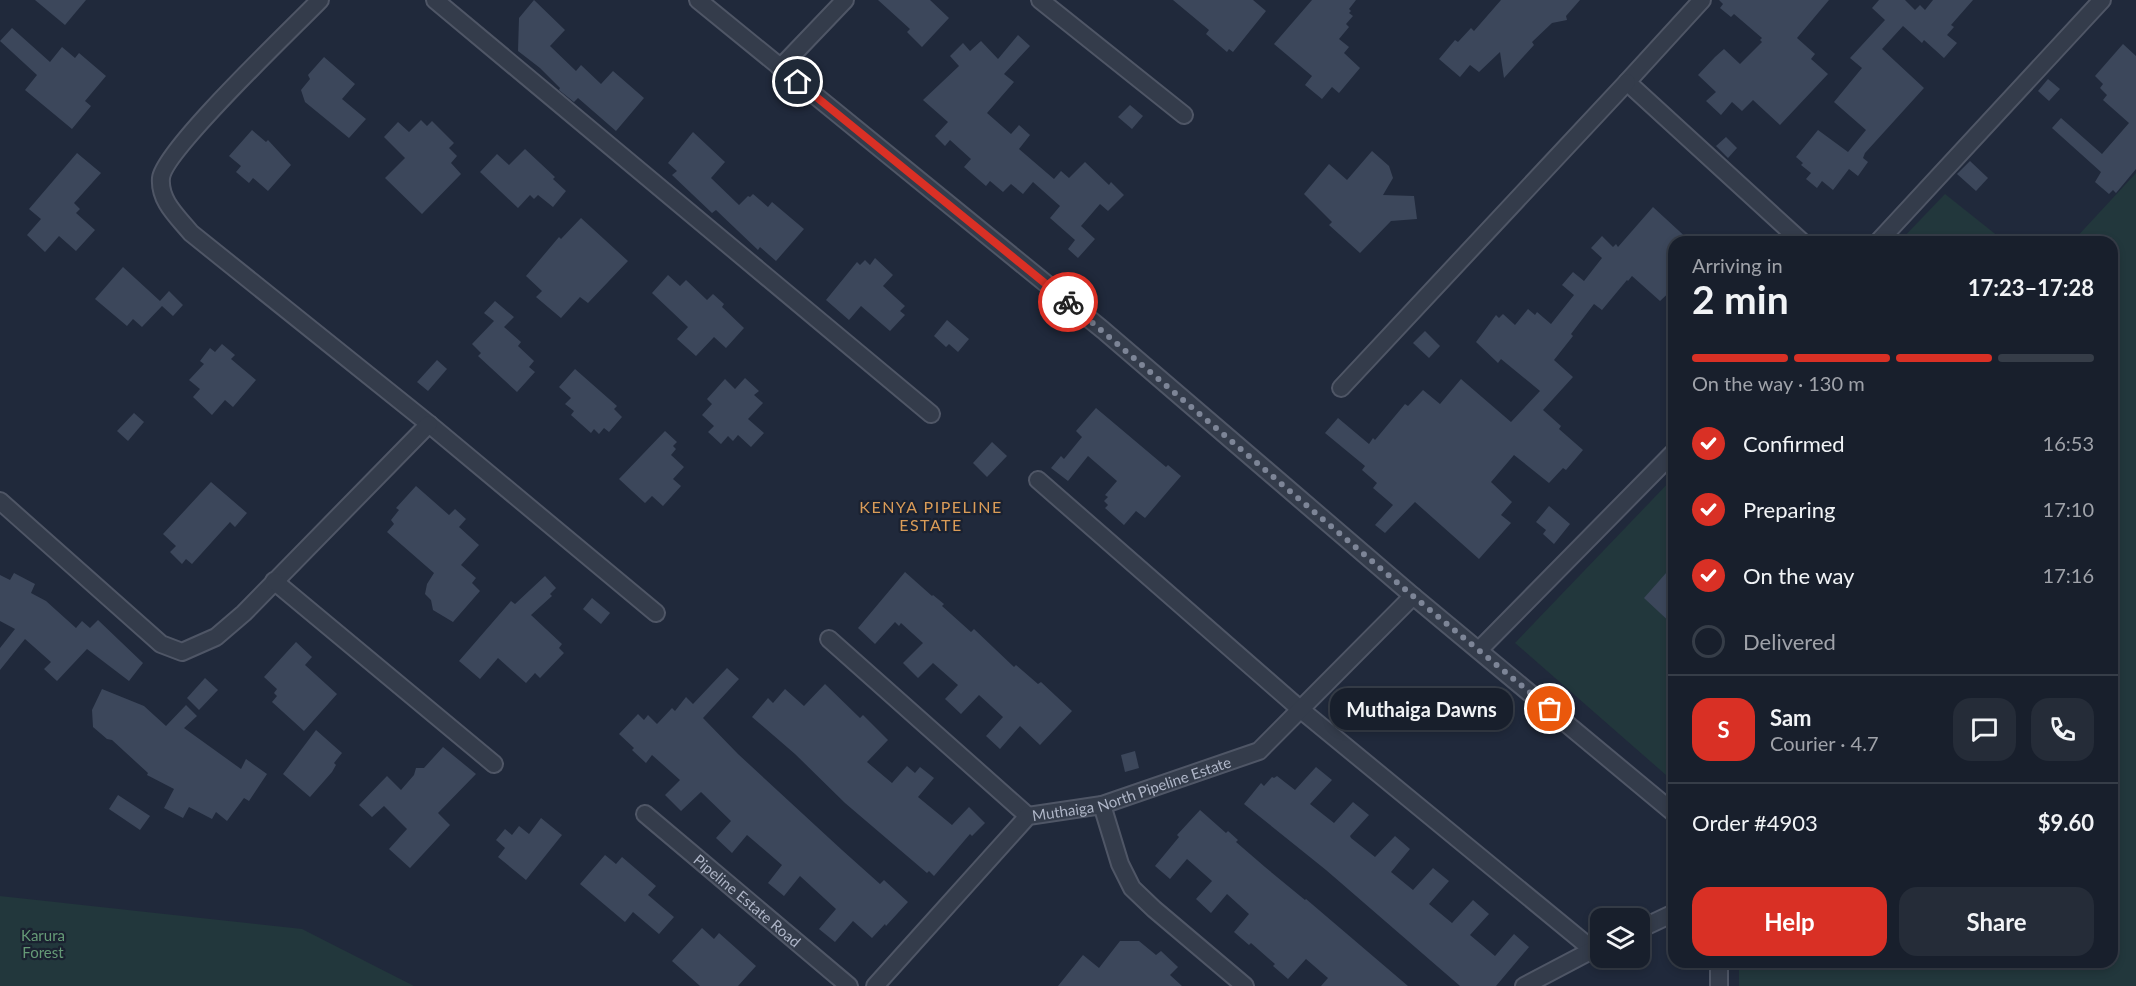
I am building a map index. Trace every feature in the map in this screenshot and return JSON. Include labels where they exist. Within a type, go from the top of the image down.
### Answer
[{"type":"street","points":[[320,0],[187,137],[164,168],[161,176],[161,192],[172,211],[191,233],[429,424],[656,613]]},
{"type":"street","points":[[435,0],[932,414]]},
{"type":"street","points":[[698,0],[1103,330],[1413,596],[1668,808]]},
{"type":"street","points":[[780,68],[845,0]]},
{"type":"street","points":[[1040,0],[1184,115]]},
{"type":"street","points":[[1341,388],[1702,0]]},
{"type":"street","points":[[1884,236],[2102,0]]},
{"type":"street","points":[[1627,82],[1795,236]]},
{"type":"street","points":[[0,501],[161,644],[182,652],[216,637],[244,613],[429,424]]},
{"type":"street","points":[[1479,650],[1668,458]]},
{"type":"street","points":[[1038,480],[1300,709],[1590,942]]},
{"type":"street","points":[[274,581],[494,765]]},
{"type":"street","name":"Muthaiga North Pipeline Estate","points":[[875,986],[1029,816],[1102,805],[1259,751],[1413,596]]},
{"type":"street","points":[[828,639],[1029,816]]},
{"type":"street","points":[[1102,805],[1120,864],[1132,888],[1245,986]]},
{"type":"street","name":"Pipeline Estate Road","points":[[645,814],[849,986]]},
{"type":"street","points":[[1650,924],[1668,916]]},
{"type":"street","points":[[1524,986],[1590,952]]},
{"type":"street","points":[[1719,968],[1719,986]]},
{"type":"green space","points":[[2136,173],[2136,986],[1739,986],[1739,968],[2118,968],[2118,236],[2078,236]]},
{"type":"green space","points":[[1945,194],[1998,236],[1905,236]]},
{"type":"green space","points":[[1668,483],[1668,777],[1515,643]]},
{"type":"green space","name":"Karura Forest","points":[[0,896],[302,929],[414,986],[0,986]]},
{"type":"building","points":[[35,0],[86,0],[65,25]]},
{"type":"building","points":[[534,0],[565,30],[550,46],[576,71],[581,65],[601,84],[613,71],[644,98],[616,131],[578,98],[574,102],[559,90],[560,88],[540,68],[518,51],[519,18]]},
{"type":"building","points":[[878,0],[930,0],[949,18],[922,47],[907,32],[910,29]]},
{"type":"building","points":[[1173,0],[1253,0],[1266,11],[1233,52],[1229,49],[1227,52],[1206,34],[1209,30]]},
{"type":"building","points":[[1312,0],[1356,0],[1349,9],[1351,11],[1349,13],[1353,16],[1346,24],[1349,27],[1339,39],[1349,47],[1344,53],[1360,68],[1339,93],[1332,87],[1322,99],[1305,85],[1312,76],[1274,44]]},
{"type":"building","points":[[1501,0],[1580,0],[1566,16],[1567,20],[1552,23],[1532,42],[1534,45],[1504,78],[1500,52],[1479,72],[1470,65],[1460,77],[1439,59],[1455,40],[1458,42],[1471,28],[1474,31]]},
{"type":"building","points":[[1719,0],[1829,0],[1797,38],[1815,54],[1811,59],[1828,74],[1780,125],[1753,100],[1742,111],[1732,102],[1721,115],[1706,101],[1716,92],[1698,75],[1715,57],[1724,49],[1740,64],[1762,42],[1760,40],[1762,38],[1734,14],[1731,17],[1720,8],[1723,4]]},
{"type":"building","points":[[1879,0],[1905,0],[1915,10],[1920,5],[1925,10],[1933,0],[1973,0],[1951,25],[1954,27],[1947,35],[1957,43],[1944,58],[1924,40],[1922,43],[1903,26],[1882,49],[1924,88],[1865,153],[1863,158],[1868,162],[1858,176],[1849,169],[1833,190],[1822,181],[1817,188],[1806,179],[1811,173],[1801,165],[1803,163],[1796,157],[1818,130],[1848,152],[1866,130],[1834,102],[1862,68],[1850,58],[1885,20],[1872,8]]},
{"type":"building","points":[[12,28],[50,62],[62,47],[75,58],[79,53],[106,76],[85,101],[91,106],[72,129],[25,90],[37,75],[0,41]]},
{"type":"building","points":[[1018,35],[1030,46],[1004,74],[1014,82],[987,113],[1011,134],[1019,125],[1030,135],[1019,149],[1054,179],[1061,171],[1069,178],[1085,162],[1109,185],[1111,182],[1124,195],[1108,211],[1100,204],[1081,226],[1095,239],[1078,258],[1068,249],[1075,240],[1050,218],[1060,206],[1033,182],[1023,194],[1011,184],[1003,192],[990,181],[986,186],[964,167],[971,159],[950,140],[945,146],[935,136],[948,122],[923,100],[959,66],[950,56],[963,43],[970,51],[981,41],[998,59]]},
{"type":"building","points":[[2123,44],[2136,56],[2136,169],[2116,193],[2113,190],[2109,194],[2095,182],[2101,172],[2052,128],[2061,118],[2102,154],[2129,123],[2103,100],[2107,95],[2100,88],[2103,84],[2095,76]]},
{"type":"building","points":[[324,57],[355,84],[342,99],[366,119],[349,138],[305,102],[301,90],[310,79],[308,75]]},
{"type":"building","points":[[2048,79],[2060,89],[2049,101],[2038,91]]},
{"type":"building","points":[[1130,105],[1143,116],[1132,129],[1118,117]]},
{"type":"building","points":[[421,120],[427,126],[432,121],[454,143],[449,148],[457,156],[451,163],[461,174],[422,214],[385,178],[405,158],[384,137],[398,122],[409,132]]},
{"type":"building","points":[[252,130],[266,142],[268,140],[291,165],[268,191],[253,178],[249,183],[236,172],[241,166],[229,156]]},
{"type":"building","points":[[693,132],[725,162],[711,178],[739,205],[753,194],[768,207],[772,202],[804,229],[776,261],[760,247],[758,250],[716,210],[712,213],[672,175],[677,171],[668,163]]},
{"type":"building","points":[[1726,137],[1737,148],[1728,158],[1716,146]]},
{"type":"building","points":[[525,149],[555,177],[553,179],[566,191],[553,207],[538,195],[534,199],[530,195],[518,208],[480,172],[497,154],[509,165]]},
{"type":"building","points":[[1372,151],[1389,166],[1393,178],[1383,195],[1414,196],[1417,219],[1391,221],[1360,253],[1329,225],[1332,222],[1304,194],[1329,164],[1347,180]]},
{"type":"building","points":[[77,153],[101,173],[74,203],[80,209],[76,213],[95,230],[76,251],[59,236],[45,252],[27,235],[41,219],[29,209]]},
{"type":"building","points":[[1970,161],[1988,178],[1976,191],[1957,174]]},
{"type":"building","points":[[1653,207],[1684,236],[1668,236],[1668,294],[1660,301],[1632,276],[1602,310],[1594,304],[1554,360],[1573,377],[1543,410],[1561,426],[1559,429],[1583,450],[1566,470],[1563,468],[1549,483],[1514,455],[1491,482],[1512,502],[1501,515],[1511,523],[1479,559],[1415,502],[1385,533],[1375,525],[1393,505],[1373,488],[1377,483],[1362,470],[1365,466],[1325,433],[1338,418],[1369,444],[1405,404],[1408,406],[1423,390],[1440,404],[1461,379],[1511,422],[1540,391],[1501,359],[1498,363],[1476,342],[1496,315],[1499,318],[1503,314],[1515,325],[1528,309],[1535,315],[1537,312],[1551,324],[1574,295],[1562,285],[1573,272],[1584,281],[1602,258],[1591,248],[1602,236],[1613,247],[1616,244],[1618,247]]},
{"type":"building","points":[[581,218],[628,261],[588,303],[580,297],[561,318],[536,297],[542,291],[526,276],[559,237],[561,239]]},
{"type":"building","points":[[875,258],[893,275],[883,286],[905,306],[900,311],[905,315],[890,331],[861,306],[849,320],[826,300],[857,262],[860,265],[865,260],[870,265]]},
{"type":"building","points":[[123,267],[160,301],[169,291],[183,305],[173,316],[162,306],[142,327],[133,319],[127,326],[95,299]]},
{"type":"building","points":[[668,275],[680,286],[686,280],[707,300],[713,294],[724,304],[722,307],[744,328],[726,348],[714,337],[696,356],[677,339],[688,327],[652,293]]},
{"type":"building","points":[[495,301],[514,317],[504,327],[521,342],[518,346],[534,361],[529,367],[535,372],[517,392],[478,356],[481,353],[472,344],[494,321],[484,313]]},
{"type":"building","points":[[947,320],[969,339],[958,352],[949,344],[946,347],[934,336]]},
{"type":"building","points":[[1425,331],[1440,346],[1429,358],[1413,343]]},
{"type":"building","points":[[222,344],[235,355],[231,359],[256,380],[233,407],[225,400],[212,415],[193,397],[200,389],[189,380],[204,364],[200,361],[210,348],[215,352]]},
{"type":"building","points":[[437,360],[447,369],[428,391],[417,382]]},
{"type":"building","points":[[575,369],[617,406],[614,409],[622,417],[609,432],[604,428],[599,434],[594,429],[591,433],[571,415],[574,411],[565,404],[571,398],[559,387]]},
{"type":"building","points":[[745,378],[759,391],[754,395],[763,403],[748,419],[764,433],[751,447],[738,435],[733,441],[728,436],[721,444],[708,432],[714,426],[702,415],[712,404],[707,399],[725,379],[735,389]]},
{"type":"building","points":[[1096,408],[1166,467],[1168,465],[1181,476],[1145,518],[1136,511],[1124,525],[1105,508],[1108,505],[1104,501],[1108,497],[1105,495],[1117,481],[1088,456],[1068,481],[1051,468],[1061,456],[1064,459],[1082,437],[1076,431]]},
{"type":"building","points":[[134,413],[144,422],[128,441],[117,431]]},
{"type":"building","points":[[665,431],[677,442],[673,446],[676,449],[671,455],[684,467],[673,479],[681,486],[663,506],[652,496],[645,503],[619,479]]},
{"type":"building","points":[[992,442],[1007,456],[987,477],[973,463]]},
{"type":"building","points":[[211,482],[247,513],[235,527],[230,522],[192,564],[186,559],[182,564],[170,552],[176,546],[163,534]]},
{"type":"building","points":[[416,486],[449,515],[455,509],[466,519],[459,527],[479,545],[461,565],[476,578],[472,583],[480,591],[453,622],[433,610],[431,600],[425,594],[427,584],[434,573],[387,532],[394,524],[391,520],[399,510],[396,508]]},
{"type":"building","points":[[1549,506],[1570,524],[1554,544],[1543,534],[1546,530],[1536,522]]},
{"type":"building","points":[[1668,571],[1668,620],[1644,598]]},
{"type":"building","points":[[905,572],[944,604],[942,606],[971,632],[974,629],[1014,667],[1016,665],[1038,684],[1041,682],[1072,711],[1040,745],[1020,726],[1000,749],[986,736],[1003,717],[979,695],[961,714],[945,699],[958,685],[933,663],[918,678],[903,663],[923,643],[901,623],[899,626],[895,622],[875,644],[858,628]]},
{"type":"building","points":[[14,573],[35,584],[31,593],[46,601],[76,628],[82,621],[90,628],[98,620],[143,663],[129,681],[87,649],[57,681],[44,669],[51,662],[25,639],[0,670],[0,648],[15,629],[0,621],[0,575],[10,580]]},
{"type":"building","points":[[545,576],[556,588],[550,594],[552,596],[531,615],[562,644],[559,648],[564,653],[540,678],[535,673],[526,683],[498,658],[480,679],[459,661],[511,601],[515,604]]},
{"type":"building","points":[[592,598],[610,613],[601,624],[583,609]]},
{"type":"building","points":[[296,642],[312,657],[305,665],[337,694],[304,731],[272,702],[277,696],[274,693],[277,689],[264,677]]},
{"type":"building","points":[[727,668],[739,679],[703,718],[738,754],[842,850],[880,884],[884,880],[908,902],[872,938],[853,921],[835,942],[819,929],[836,909],[800,876],[784,896],[768,883],[782,865],[747,835],[732,853],[716,838],[731,821],[701,792],[681,811],[665,795],[680,780],[652,755],[646,763],[619,734],[638,714],[644,720],[648,715],[657,724],[672,708],[675,711],[686,697],[693,704]]},
{"type":"building","points":[[205,678],[218,690],[199,710],[187,698]]},
{"type":"building","points":[[825,684],[860,718],[863,715],[888,740],[867,762],[892,783],[907,766],[915,773],[920,767],[934,778],[918,797],[952,825],[969,807],[985,823],[972,836],[970,834],[934,876],[929,871],[927,873],[845,803],[795,754],[752,717],[768,698],[773,703],[785,689],[804,706]]},
{"type":"building","points":[[102,689],[144,706],[166,726],[186,705],[197,716],[184,728],[241,769],[246,759],[267,774],[249,801],[244,798],[227,821],[216,812],[212,819],[189,807],[183,818],[164,808],[174,789],[147,775],[148,773],[112,740],[107,739],[93,727],[92,710]]},
{"type":"building","points":[[316,730],[342,753],[334,763],[336,765],[332,772],[310,797],[283,774]]},
{"type":"building","points":[[443,747],[476,774],[438,813],[450,825],[410,868],[389,849],[407,829],[384,806],[372,817],[359,805],[387,776],[401,790],[414,775],[416,768],[424,768]]},
{"type":"building","points":[[1135,751],[1139,768],[1125,772],[1121,755]]},
{"type":"building","points":[[1316,767],[1332,780],[1310,804],[1334,823],[1353,802],[1369,815],[1350,836],[1375,857],[1395,836],[1410,849],[1391,872],[1413,890],[1433,868],[1449,881],[1429,904],[1452,923],[1473,900],[1489,914],[1470,935],[1495,956],[1514,934],[1529,947],[1496,986],[1460,986],[1326,870],[1244,804],[1261,783],[1264,786],[1272,777],[1277,776],[1295,790]]},
{"type":"building","points":[[118,795],[150,816],[140,830],[109,809]]},
{"type":"building","points":[[1200,810],[1226,833],[1228,831],[1238,840],[1236,842],[1265,867],[1408,986],[1321,986],[1328,978],[1306,959],[1288,979],[1251,943],[1249,945],[1234,932],[1249,914],[1227,894],[1211,913],[1196,899],[1212,881],[1187,859],[1170,879],[1155,866],[1179,837],[1177,835]]},
{"type":"building","points":[[541,818],[562,835],[526,880],[498,857],[505,848],[496,840],[505,829],[512,835],[519,826],[529,834]]},
{"type":"building","points":[[605,855],[616,864],[622,857],[656,886],[648,895],[674,917],[659,934],[633,912],[625,922],[580,884]]},
{"type":"building","points":[[702,928],[714,939],[719,933],[756,966],[738,986],[700,986],[672,961]]},
{"type":"building","points":[[1120,941],[1139,941],[1156,955],[1161,951],[1178,967],[1170,975],[1182,986],[1058,986],[1083,955],[1099,968]]},
{"type":"way so far","points":[[1068,302],[1413,596],[1550,709]]},
{"type":"place","name":"Muthaiga Dawns","points":[[1550,709]]},
{"type":"district","name":"KENYA PIPELINE ESTATE","points":[[931,515]]},
{"type":"route","points":[[798,82],[1068,302]]}]
